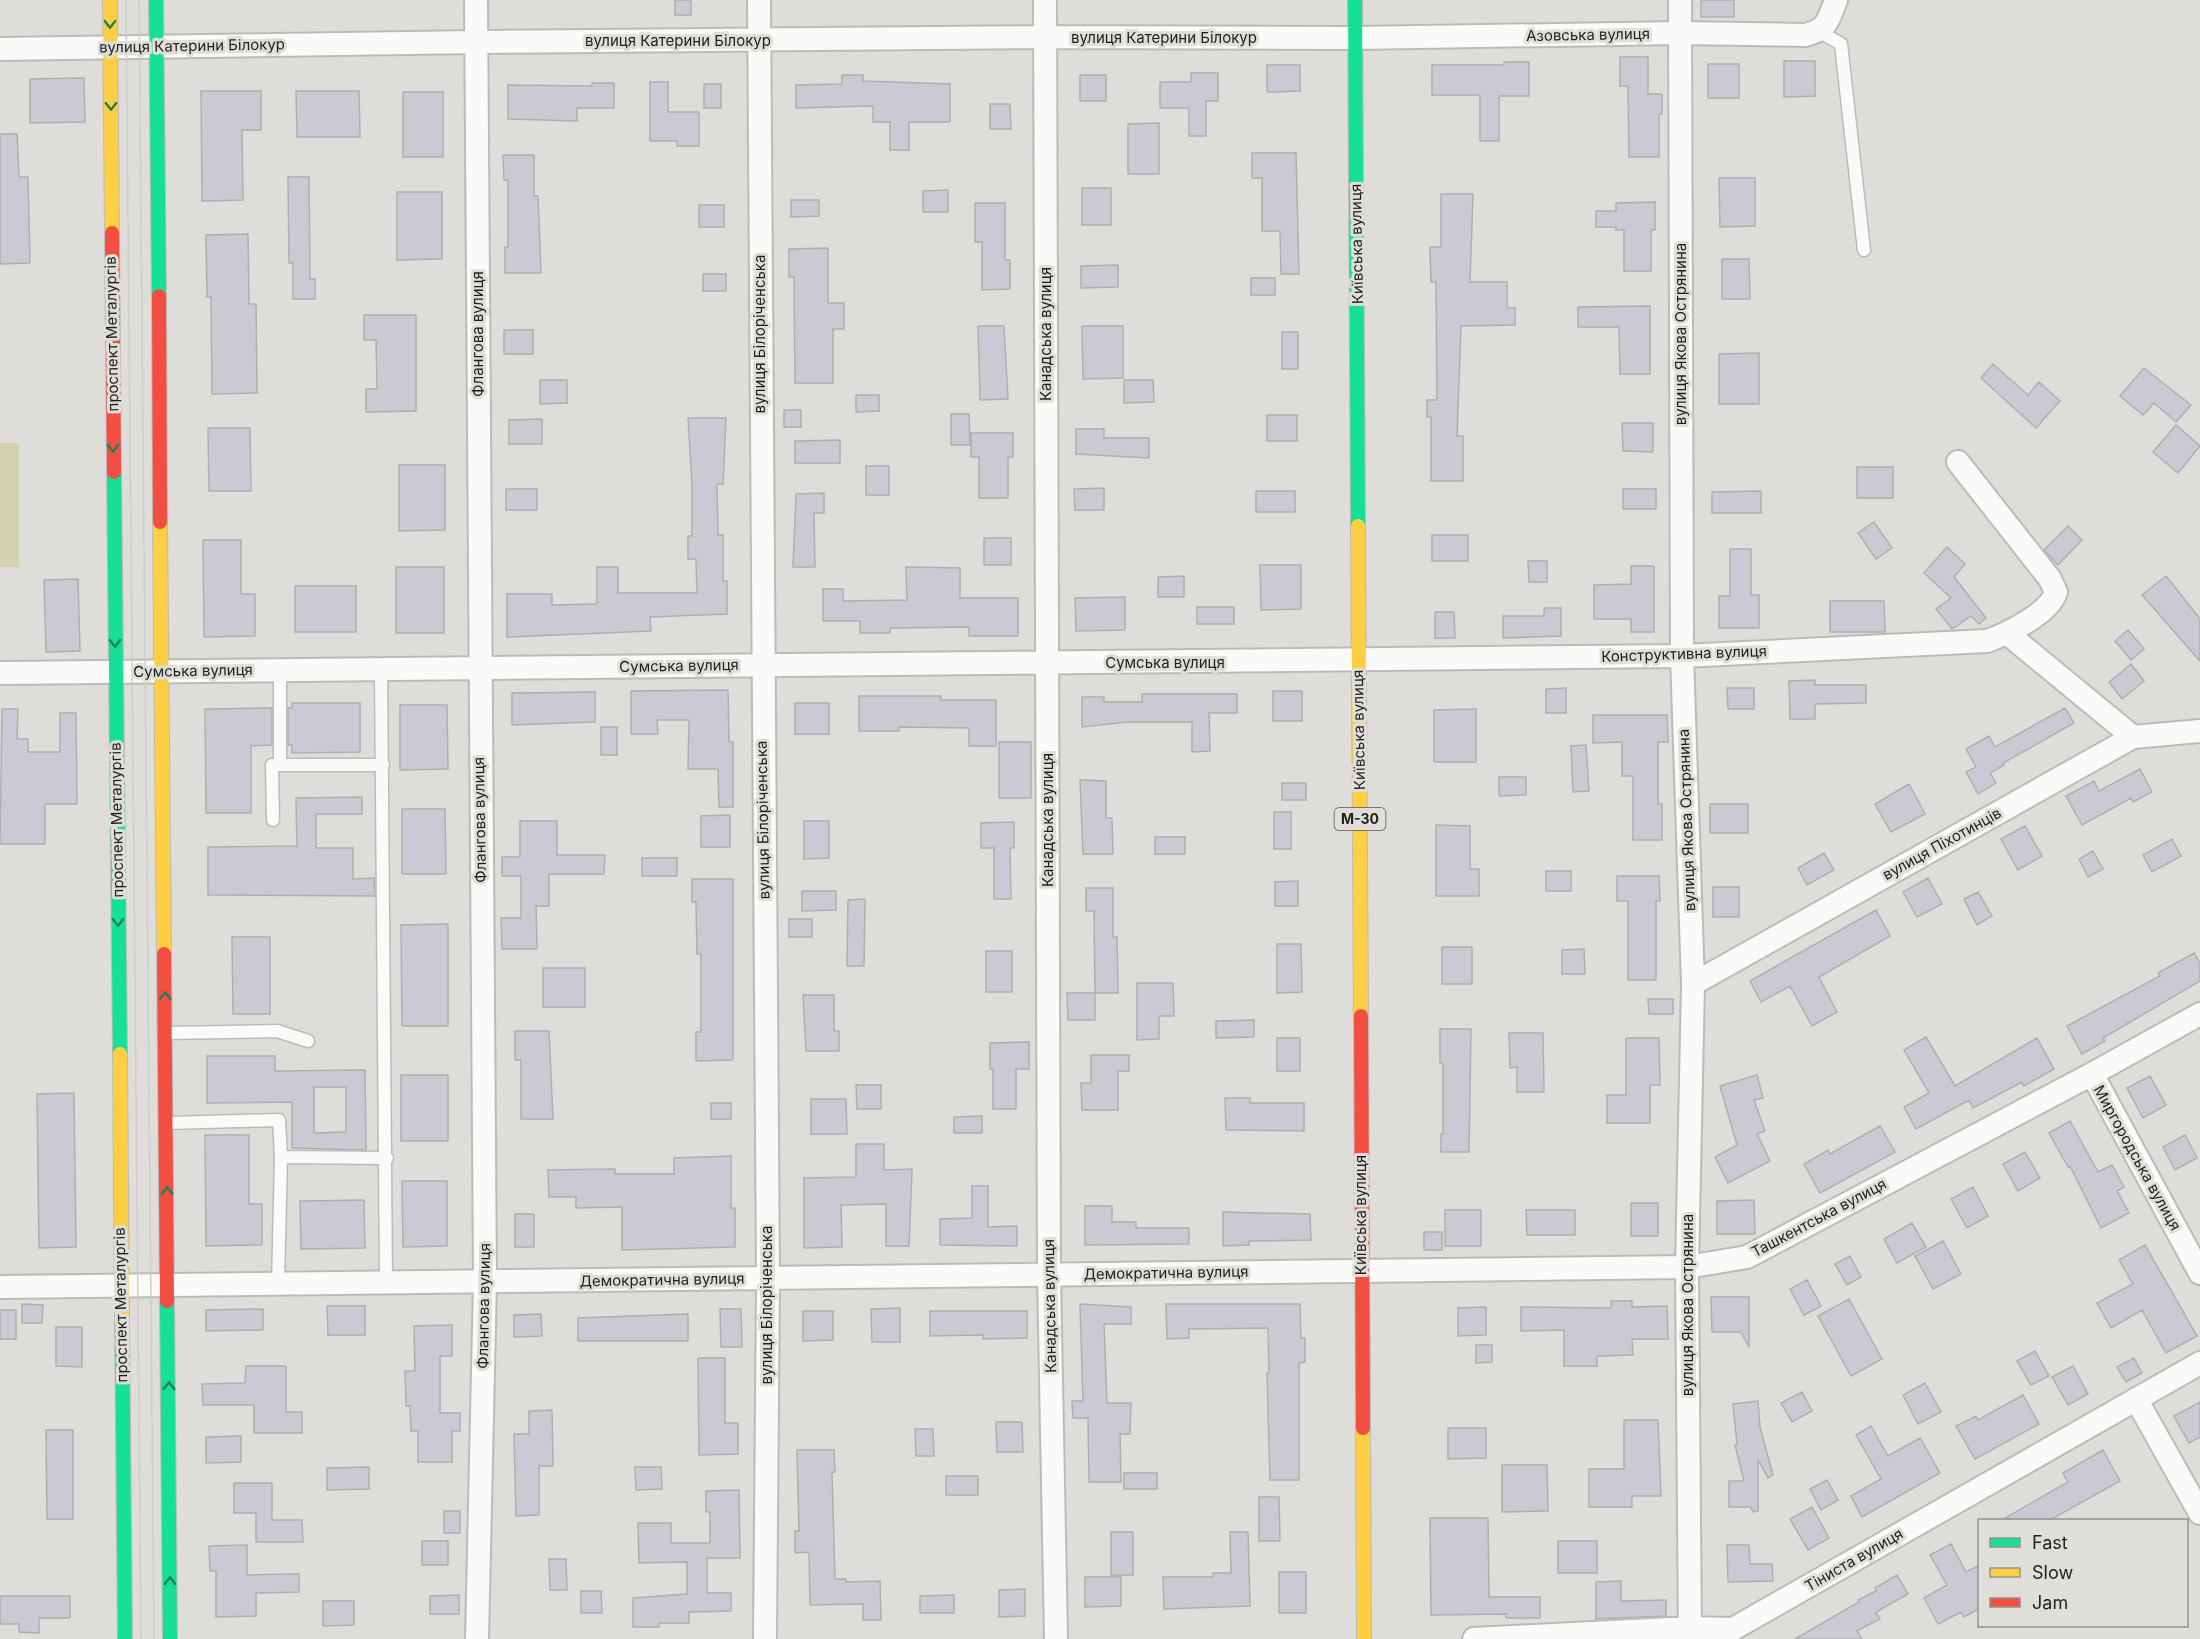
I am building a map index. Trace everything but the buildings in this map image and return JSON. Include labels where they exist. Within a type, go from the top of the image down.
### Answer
[{"type":"main road","name":"проспект Металургів","points":[[110,0],[125,1639]]},
{"type":"main road","points":[[156,0],[170,1639]]},
{"type":"main road","name":"Київська вулиця","points":[[1355,0],[1360,1271],[1364,1639]]},
{"type":"street","name":"Флангова вулиця","points":[[476,0],[485,1282],[477,1639]]},
{"type":"street","name":"вулиця Білоріченська","points":[[759,0],[768,1279],[765,1639]]},
{"type":"street","name":"Канадська вулиця","points":[[1045,0],[1049,1275],[1056,1639]]},
{"type":"street","name":"вулиця Якова Острянина","points":[[1680,0],[1682,656],[1693,984],[1687,1267],[1690,1633]]},
{"type":"street","points":[[1820,32],[1836,0]]},
{"type":"street","name":"Азовська вулиця","points":[[1355,38],[1680,33],[1805,35],[1820,32]]},
{"type":"street","name":"вулиця Катерини Білокур","points":[[0,49],[1045,37],[1355,38]]},
{"type":"street","name":"Конструктивна вулиця","points":[[1359,661],[1682,656],[1987,641],[2007,634],[2053,601],[2056,592],[2050,579],[1958,462]]},
{"type":"street","points":[[2007,634],[2133,737]]},
{"type":"street","name":"Сумська вулиця","points":[[0,673],[1359,661]]},
{"type":"street","name":"вулиця Піхотинців","points":[[1693,984],[2133,737],[2200,731]]},
{"type":"street","name":"Ташкентська вулиця","points":[[1360,1271],[1687,1267],[1747,1257],[2092,1074],[2200,1014]]},
{"type":"street","name":"Миргородська вулиця","points":[[2092,1074],[2200,1273]]},
{"type":"street","name":"Демократична вулиця","points":[[0,1287],[1360,1271]]},
{"type":"street","name":"Тіниста вулиця","points":[[1474,1639],[1690,1633],[1733,1629],[2200,1363]]},
{"type":"street","points":[[2136,1399],[2200,1513]]},
{"type":"lane","points":[[1820,32],[1841,44],[1864,250]]},
{"type":"lane","points":[[381,669],[387,1158],[386,1284]]},
{"type":"lane","points":[[280,670],[280,764]]},
{"type":"lane","points":[[273,820],[272,765],[383,765]]},
{"type":"lane","points":[[166,1033],[277,1031],[308,1041]]},
{"type":"lane","points":[[166,1124],[279,1120],[281,1157],[278,1284]]},
{"type":"lane","points":[[281,1157],[387,1158]]},
{"type":"green space","points":[[0,443],[19,443],[19,567],[0,567]]},
{"type":"tram line","points":[[126,0],[141,1639]]},
{"type":"tram line","points":[[139,0],[154,1639]]},
{"type":"traffic: fast","points":[[156,0],[159,296]]},
{"type":"traffic: fast","points":[[1355,0],[1358,526]]},
{"type":"traffic: fast","points":[[114,472],[120,1054]]},
{"type":"traffic: fast","points":[[167,1301],[170,1639]]},
{"type":"traffic: fast","points":[[122,1318],[125,1639]]},
{"type":"traffic: slow","points":[[110,0],[112,233]]},
{"type":"traffic: slow","points":[[160,522],[164,954]]},
{"type":"traffic: slow","points":[[1358,526],[1361,1016]]},
{"type":"traffic: slow","points":[[120,1054],[122,1318]]},
{"type":"traffic: slow","points":[[1363,1428],[1364,1639]]},
{"type":"traffic: jam","points":[[112,233],[114,472]]},
{"type":"traffic: jam","points":[[159,296],[160,522]]},
{"type":"traffic: jam","points":[[164,954],[167,1301]]},
{"type":"traffic: jam","points":[[1361,1016],[1363,1428]]}]
